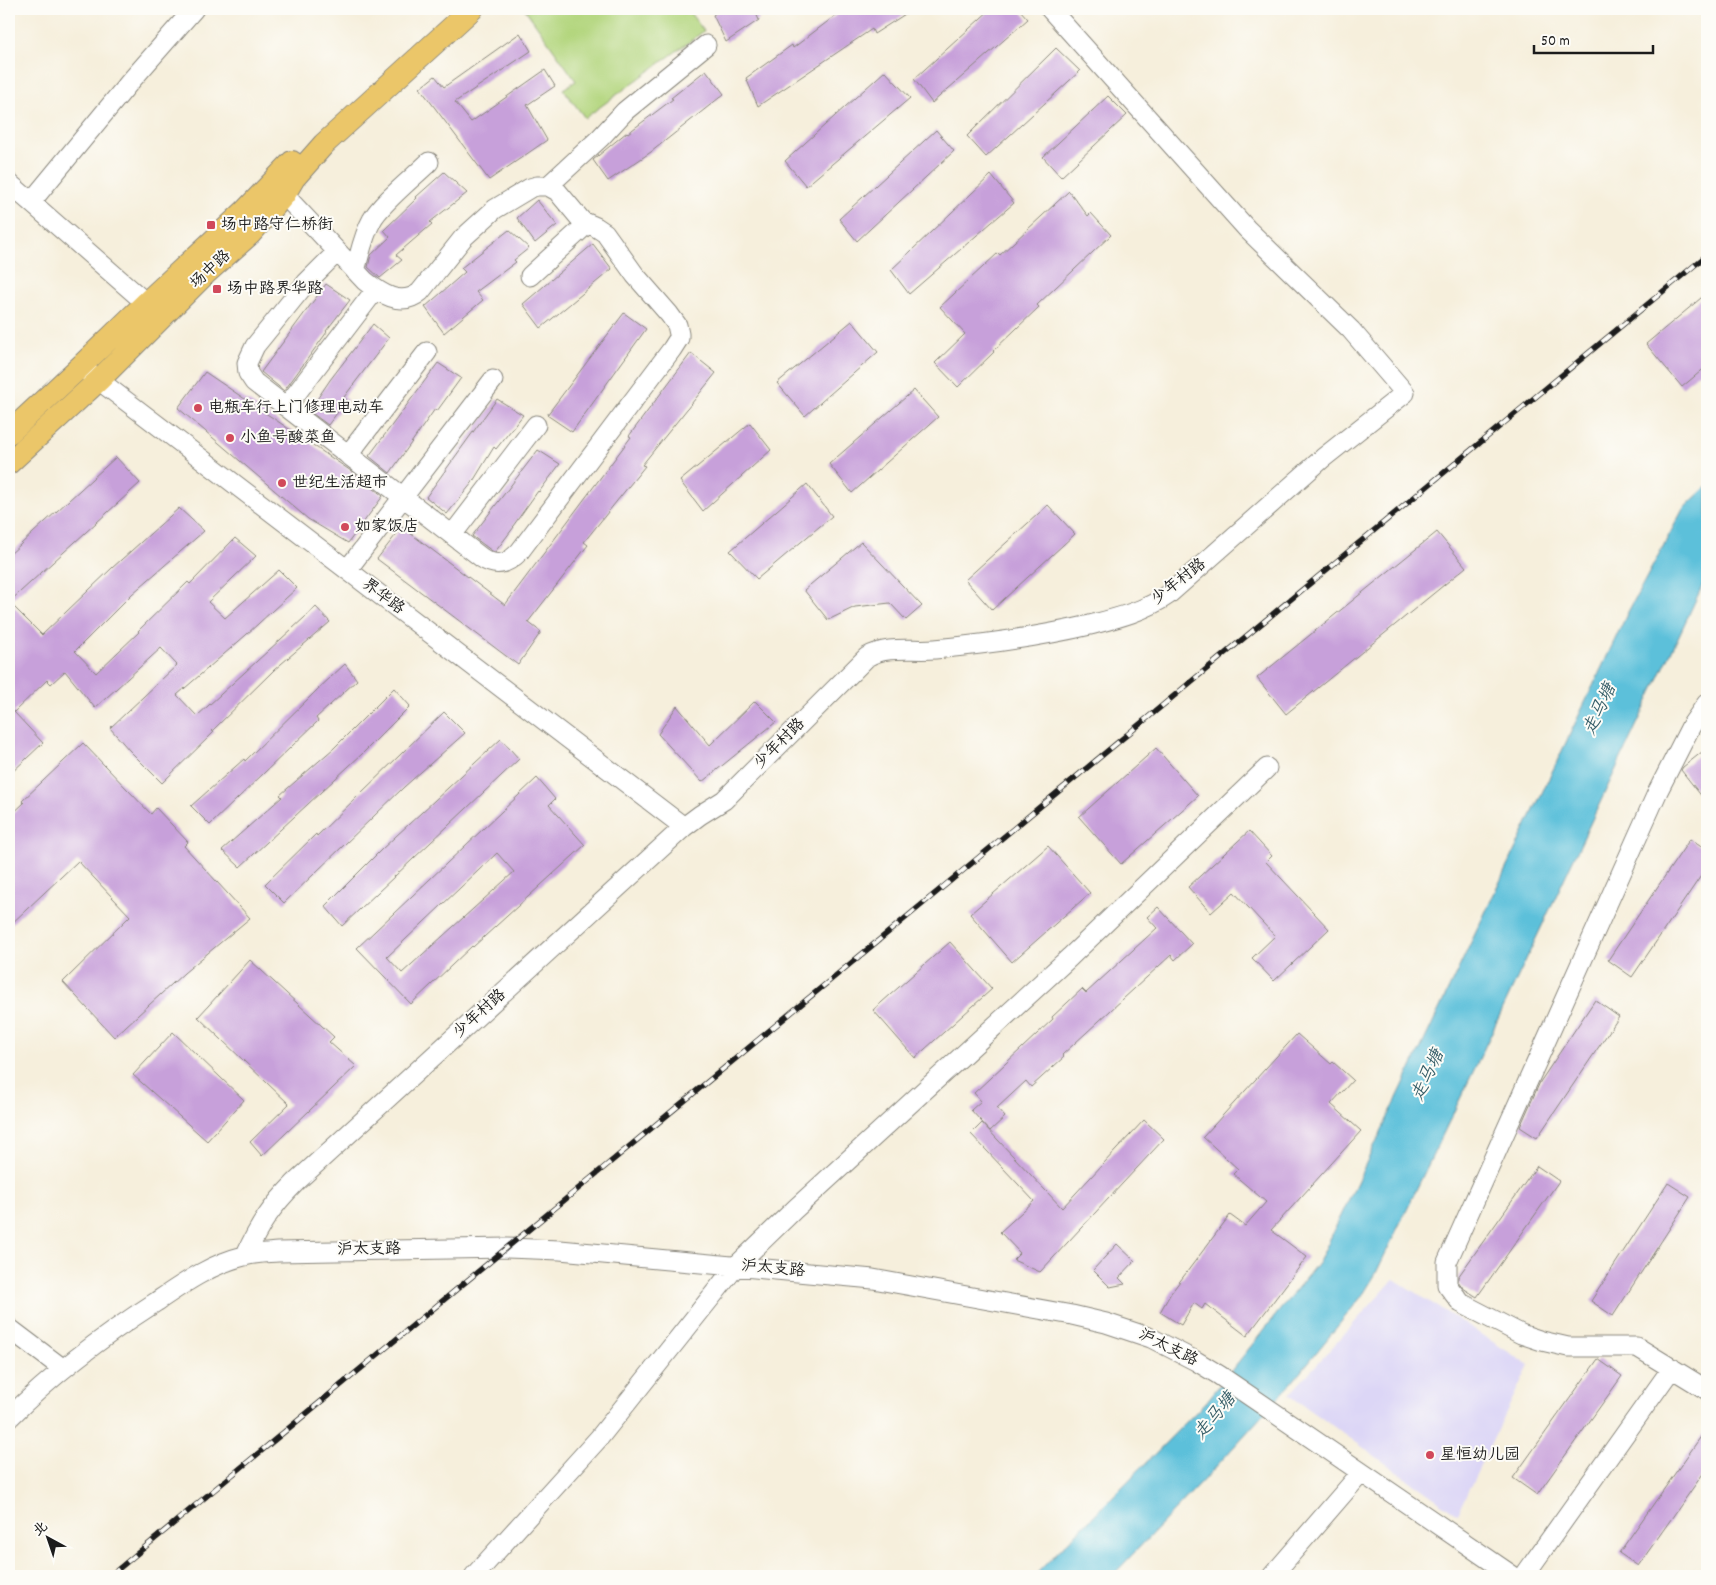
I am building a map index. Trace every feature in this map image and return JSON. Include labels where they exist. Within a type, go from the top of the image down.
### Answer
[{"type":"main road","name":"场中路","points":[[9,433],[90,373],[250,234],[309,143],[454,9]]},
{"type":"main road","name":"场中路","points":[[9,463],[90,373],[146,303],[294,178],[324,144],[472,9]]},
{"type":"street","points":[[31,202],[129,83],[194,9]]},
{"type":"street","name":"少年村路","points":[[245,1256],[267,1214],[296,1182],[684,827],[724,800],[860,663],[875,652],[885,650],[932,650],[1047,634],[1110,620],[1159,601],[1323,458],[1405,393],[1351,330],[1247,229],[1050,9]]},
{"type":"street","points":[[548,186],[600,138],[625,111],[706,45]]},
{"type":"street","points":[[355,271],[372,219],[429,162]]},
{"type":"street","points":[[9,183],[146,303]]},
{"type":"street","points":[[279,189],[336,252],[376,289],[388,297],[408,299],[416,295],[427,285],[463,238],[495,209],[524,190],[537,186],[548,186],[557,192],[579,218],[587,224],[599,228],[607,236],[635,275],[669,314],[679,330],[679,338],[516,555],[502,564],[491,564],[254,382],[248,373],[248,362],[255,346],[298,292],[336,252]]},
{"type":"street","points":[[530,276],[587,224]]},
{"type":"street","points":[[286,407],[376,289]]},
{"type":"street","points":[[348,455],[427,352]]},
{"type":"street","name":"界华路","points":[[90,373],[684,827]]},
{"type":"street","points":[[347,570],[493,380]]},
{"type":"street","points":[[452,535],[536,425]]},
{"type":"street","points":[[1707,703],[1691,726],[1658,791],[1447,1262],[1447,1285],[1461,1303],[1521,1334],[1542,1342],[1568,1347],[1637,1347],[1707,1390]]},
{"type":"street","points":[[474,1576],[599,1438],[736,1266],[794,1209],[1070,957],[1267,768]]},
{"type":"street","name":"沪太支路","points":[[9,1418],[62,1368],[110,1331],[190,1279],[210,1268],[245,1256],[278,1252],[507,1248],[560,1250],[873,1279],[1072,1315],[1115,1325],[1151,1338],[1219,1375],[1513,1576]]},
{"type":"street","points":[[9,1328],[62,1368]]},
{"type":"street","points":[[1524,1576],[1672,1368]]},
{"type":"street","points":[[1272,1576],[1361,1473]]},
{"type":"shaded area","name":"星恒幼儿园","points":[[1394,1279],[1529,1365],[1457,1514],[1289,1395]]},
{"type":"green space","points":[[525,9],[687,9],[704,31],[585,118],[563,89],[576,81]]},
{"type":"water","name":"走马塘","points":[[1707,486],[1707,576],[1375,1275],[1362,1296],[1290,1385],[1212,1471],[1112,1576],[1034,1576],[1207,1401],[1320,1260],[1628,612],[1683,509]]},
{"type":"building","points":[[721,9],[754,9],[759,20],[726,42],[713,15]]},
{"type":"building","points":[[844,9],[913,9],[874,34],[872,29],[758,106],[746,78],[792,45],[793,48]]},
{"type":"building","points":[[991,9],[1019,9],[1028,19],[932,103],[914,79]]},
{"type":"building","points":[[520,33],[531,51],[455,102],[471,122],[545,70],[555,86],[527,105],[547,140],[489,180],[420,88],[435,76],[444,87]]},
{"type":"building","points":[[1056,48],[1080,71],[986,157],[967,136]]},
{"type":"building","points":[[706,70],[724,94],[651,152],[608,181],[593,160],[627,132],[673,99],[671,98]]},
{"type":"building","points":[[885,71],[910,98],[806,186],[785,161]]},
{"type":"building","points":[[1108,96],[1127,115],[1061,177],[1043,157]]},
{"type":"building","points":[[936,130],[954,151],[857,241],[839,219]]},
{"type":"building","points":[[444,172],[467,193],[430,222],[432,224],[396,255],[402,260],[380,278],[368,267],[371,255],[390,237],[384,230]]},
{"type":"building","points":[[991,175],[1014,203],[909,294],[891,270]]},
{"type":"building","points":[[1069,191],[1088,216],[1091,213],[1111,235],[1037,305],[1039,307],[958,387],[935,363],[965,334],[940,307]]},
{"type":"building","points":[[537,200],[557,225],[535,243],[517,218]]},
{"type":"building","points":[[509,230],[529,248],[514,260],[516,262],[476,292],[483,300],[444,333],[425,307],[465,272],[461,268]]},
{"type":"building","points":[[593,244],[612,269],[541,328],[523,304]]},
{"type":"building","points":[[326,284],[350,300],[284,391],[261,372]]},
{"type":"building","points":[[1707,293],[1707,366],[1682,387],[1646,344]]},
{"type":"building","points":[[624,313],[646,329],[572,432],[547,415]]},
{"type":"building","points":[[852,321],[878,352],[805,416],[777,383]]},
{"type":"building","points":[[373,324],[389,338],[344,397],[347,400],[328,425],[309,411]]},
{"type":"building","points":[[691,353],[716,373],[642,465],[645,466],[584,542],[588,545],[528,622],[541,632],[518,665],[377,559],[402,527],[505,605],[631,437],[629,436]]},
{"type":"building","points":[[438,363],[461,378],[437,411],[435,409],[390,473],[369,456]]},
{"type":"building","points":[[205,372],[354,473],[383,496],[348,543],[308,519],[178,408]]},
{"type":"building","points":[[914,390],[938,417],[852,493],[829,464]]},
{"type":"building","points":[[497,399],[523,415],[496,449],[494,447],[472,483],[447,514],[426,497]]},
{"type":"building","points":[[750,423],[771,450],[703,511],[680,481]]},
{"type":"building","points":[[538,450],[560,464],[538,491],[495,552],[492,551],[472,536]]},
{"type":"building","points":[[116,457],[140,483],[9,602],[9,555]]},
{"type":"building","points":[[807,484],[832,516],[757,579],[730,551]]},
{"type":"building","points":[[1048,505],[1075,534],[992,610],[965,580]]},
{"type":"building","points":[[179,508],[204,531],[132,594],[75,651],[96,673],[188,582],[190,584],[235,538],[256,556],[208,602],[225,618],[279,570],[297,588],[177,695],[197,716],[316,607],[330,622],[274,670],[162,783],[110,728],[177,665],[161,648],[95,708],[65,671],[51,684],[47,680],[14,712],[43,743],[9,775],[9,602],[42,635],[112,568]]},
{"type":"building","points":[[1437,532],[1466,567],[1286,714],[1257,678]]},
{"type":"building","points":[[861,542],[922,606],[906,620],[890,603],[855,607],[828,620],[804,590]]},
{"type":"building","points":[[345,664],[357,680],[316,718],[318,721],[210,825],[191,806],[244,759],[245,761]]},
{"type":"building","points":[[394,688],[410,706],[362,754],[240,867],[222,850],[282,797],[280,795],[334,748]]},
{"type":"building","points":[[755,701],[776,722],[702,782],[658,734],[677,706],[710,745]]},
{"type":"building","points":[[444,712],[465,733],[404,787],[284,903],[265,884]]},
{"type":"building","points":[[501,739],[519,759],[342,926],[325,906],[382,849]]},
{"type":"building","points":[[83,743],[151,814],[156,808],[188,842],[184,846],[250,918],[184,973],[114,1037],[63,982],[130,916],[78,861],[9,926],[9,817],[24,803],[22,801]]},
{"type":"building","points":[[1156,748],[1198,796],[1121,864],[1079,817]]},
{"type":"building","points":[[1707,748],[1707,803],[1681,770]]},
{"type":"building","points":[[537,778],[555,799],[549,805],[585,845],[472,946],[411,1004],[357,948]],"holes":[[[497,853],[514,872],[402,973],[387,957]]]},
{"type":"building","points":[[1249,831],[1272,856],[1266,862],[1329,929],[1274,981],[1252,958],[1275,936],[1234,892],[1211,913],[1188,887]]},
{"type":"building","points":[[1690,839],[1707,851],[1707,867],[1632,977],[1608,960]]},
{"type":"building","points":[[1048,846],[1090,893],[1012,962],[970,914]]},
{"type":"building","points":[[1158,907],[1192,944],[1175,960],[1171,955],[1062,1055],[1064,1057],[1031,1087],[1026,1081],[997,1108],[1005,1117],[990,1131],[971,1110],[981,1101],[974,1093],[1082,989],[1086,993],[1157,928],[1147,917]]},
{"type":"building","points":[[950,942],[992,989],[915,1058],[873,1010]]},
{"type":"building","points":[[250,960],[334,1037],[329,1042],[356,1066],[262,1156],[250,1142],[289,1104],[198,1017]]},
{"type":"building","points":[[1595,1000],[1619,1017],[1537,1138],[1520,1127],[1540,1082]]},
{"type":"building","points":[[173,1032],[244,1100],[207,1141],[133,1075]]},
{"type":"building","points":[[1297,1034],[1331,1064],[1333,1062],[1353,1080],[1331,1104],[1361,1131],[1271,1230],[1307,1257],[1247,1336],[1205,1304],[1202,1309],[1194,1303],[1181,1325],[1160,1312],[1171,1293],[1230,1215],[1245,1226],[1266,1202],[1233,1174],[1238,1169],[1203,1137]]},
{"type":"building","points":[[1144,1120],[1164,1139],[1040,1272],[1013,1260],[1020,1253],[1000,1232],[1034,1201],[971,1134],[982,1123],[1062,1208]]},
{"type":"building","points":[[1537,1166],[1559,1181],[1477,1297],[1463,1288],[1458,1281],[1458,1277]]},
{"type":"building","points":[[1668,1183],[1690,1197],[1613,1316],[1591,1301]]},
{"type":"building","points":[[1117,1244],[1135,1261],[1119,1278],[1125,1284],[1110,1287],[1093,1270]]},
{"type":"building","points":[[1598,1359],[1622,1376],[1537,1495],[1513,1478]]},
{"type":"building","points":[[1707,1428],[1707,1468],[1638,1566],[1619,1553]]},
{"type":"railway","points":[[110,1576],[1707,255]]},
{"type":"place","name":"场中路守仁桥街","points":[[211,225]]},
{"type":"place","name":"场中路界华路","points":[[217,289]]},
{"type":"place","name":"电瓶车行上门修理电动车","points":[[198,408]]},
{"type":"place","name":"小鱼号酸菜鱼","points":[[230,438]]},
{"type":"place","name":"世纪生活超市","points":[[282,483]]},
{"type":"place","name":"如家饭店","points":[[345,527]]},
{"type":"place","name":"星恒幼儿园","points":[[1430,1455]]}]
